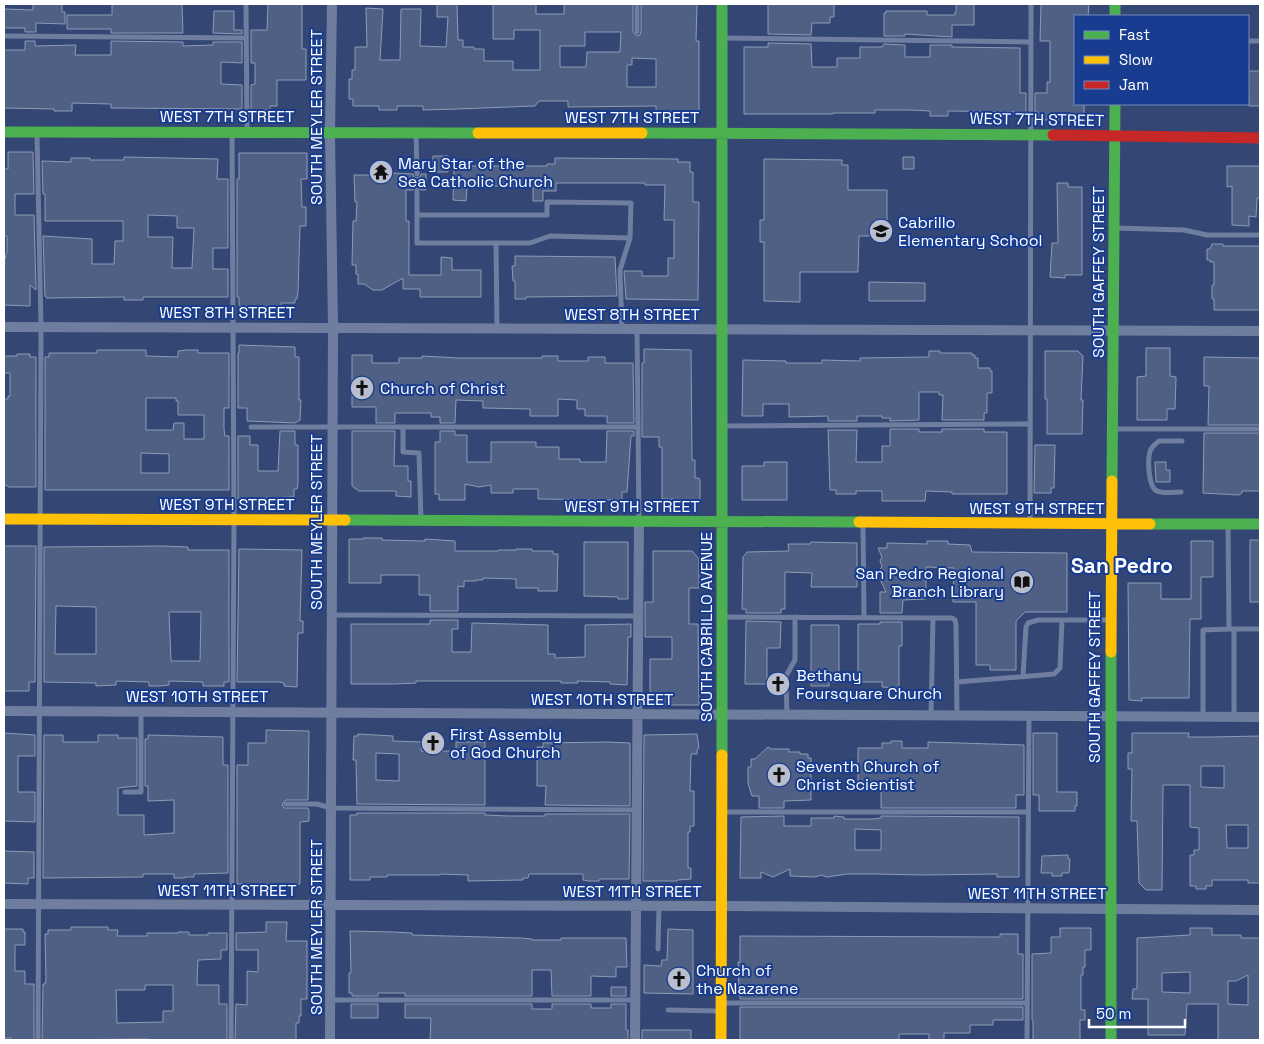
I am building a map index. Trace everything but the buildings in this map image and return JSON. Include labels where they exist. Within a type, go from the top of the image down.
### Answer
[{"type":"street","name":"SOUTH MEYLER STREET","points":[[330,1040],[333,328],[330,133],[332,4]]},
{"type":"street","name":"SOUTH CABRILLO AVENUE","points":[[721,1040],[723,329],[720,134],[722,4]]},
{"type":"street","name":"SOUTH GAFFEY STREET","points":[[1111,1040],[1110,716],[1115,105]]},
{"type":"street","name":"WEST 7TH STREET","points":[[4,132],[1030,135],[1260,138]]},
{"type":"street","name":"WEST 8TH STREET","points":[[4,326],[1260,332]]},
{"type":"street","name":"WEST 9TH STREET","points":[[4,519],[1260,524]]},
{"type":"street","points":[[635,1040],[639,522]]},
{"type":"street","name":"WEST 10TH STREET","points":[[4,711],[1260,717]]},
{"type":"street","name":"WEST 11TH STREET","points":[[4,904],[1260,910]]},
{"type":"lane","points":[[246,4],[247,132]]},
{"type":"lane","points":[[636,32],[637,4]]},
{"type":"lane","points":[[1030,524],[1031,4]]},
{"type":"lane","points":[[4,36],[245,38]]},
{"type":"lane","points":[[722,38],[1031,42]]},
{"type":"lane","points":[[37,132],[41,327],[38,1040]]},
{"type":"lane","points":[[232,132],[234,328],[232,1040]]},
{"type":"lane","points":[[416,133],[417,174]]},
{"type":"lane","points":[[417,190],[417,243],[530,244],[550,236],[630,238]]},
{"type":"lane","points":[[417,215],[547,215],[547,202],[630,203],[630,238],[620,270],[622,329]]},
{"type":"lane","points":[[1115,228],[1184,230],[1208,235],[1260,235]]},
{"type":"lane","points":[[496,243],[497,328]]},
{"type":"lane","points":[[637,329],[639,522]]},
{"type":"lane","points":[[723,426],[1030,424]]},
{"type":"lane","points":[[251,427],[638,427]]},
{"type":"lane","points":[[403,427],[404,452],[419,453],[421,521]]},
{"type":"lane","points":[[1113,429],[1260,429]]},
{"type":"lane","points":[[1181,492],[1155,491],[1151,486],[1149,453],[1152,447],[1159,441],[1182,441]]},
{"type":"lane","points":[[863,523],[864,617]]},
{"type":"lane","points":[[1228,524],[1234,717]]},
{"type":"lane","points":[[331,614],[638,616]]},
{"type":"lane","points":[[722,617],[952,618],[955,620],[957,715]]},
{"type":"lane","points":[[787,715],[786,676],[795,660],[795,617]]},
{"type":"lane","points":[[932,715],[933,618]]},
{"type":"lane","points":[[1023,676],[1026,625],[1038,620],[1111,620]]},
{"type":"lane","points":[[957,682],[1054,674],[1059,670],[1062,620]]},
{"type":"lane","points":[[1203,716],[1203,630],[1260,629]]},
{"type":"lane","points":[[125,792],[141,792],[142,711]]},
{"type":"lane","points":[[1027,1040],[1029,716]]},
{"type":"lane","points":[[286,804],[317,804],[331,808],[637,810]]},
{"type":"lane","points":[[721,812],[1028,812]]},
{"type":"lane","points":[[658,949],[659,906]]},
{"type":"lane","points":[[330,1000],[636,1000]]},
{"type":"lane","points":[[668,1010],[721,1007],[1027,1003]]},
{"type":"traffic: fast","points":[[722,4],[722,755]]},
{"type":"traffic: fast","points":[[1115,4],[1115,15]]},
{"type":"traffic: fast","points":[[1112,481],[1115,105]]},
{"type":"traffic: fast","points":[[4,132],[478,133]]},
{"type":"traffic: fast","points":[[642,133],[1053,135]]},
{"type":"traffic: fast","points":[[345,520],[859,522]]},
{"type":"traffic: fast","points":[[1150,524],[1260,524]]},
{"type":"traffic: fast","points":[[1111,652],[1111,1040]]},
{"type":"traffic: slow","points":[[478,133],[642,133]]},
{"type":"traffic: slow","points":[[1111,652],[1112,481]]},
{"type":"traffic: slow","points":[[4,519],[345,520]]},
{"type":"traffic: slow","points":[[859,522],[1150,524]]},
{"type":"traffic: slow","points":[[721,1040],[722,755]]},
{"type":"traffic: jam","points":[[1053,135],[1260,138]]},
{"type":"place","name":"Mary Star of the Sea Catholic Church","points":[[381,172]]},
{"type":"place","name":"Cabrillo Elementary School","points":[[881,231]]},
{"type":"place","name":"Church of Christ","points":[[362,388]]},
{"type":"place","name":"San Pedro Regional Branch Library","points":[[1022,582]]},
{"type":"place","name":"Bethany Foursquare Church","points":[[778,684]]},
{"type":"place","name":"First Assembly of God Church","points":[[433,743]]},
{"type":"place","name":"Seventh Church of Christ Scientist","points":[[779,775]]},
{"type":"place","name":"Church of the Nazarene","points":[[679,979]]},
{"type":"district","name":"San Pedro","points":[[1122,566]]}]
